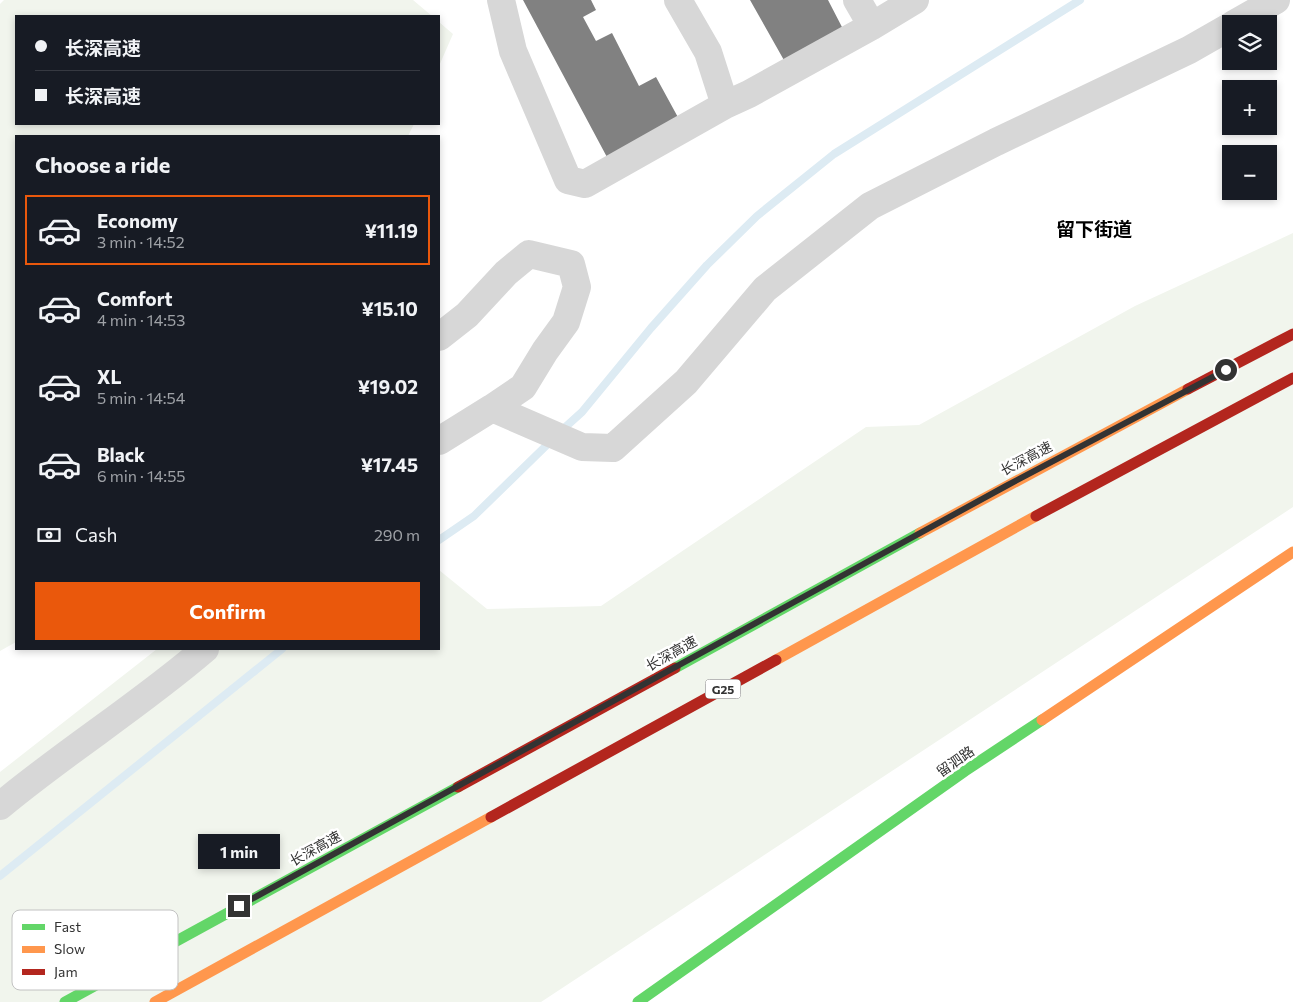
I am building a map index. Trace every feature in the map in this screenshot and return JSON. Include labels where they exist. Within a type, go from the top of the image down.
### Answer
[{"type":"main road","name":"长深高速","points":[[178,940],[1006,486],[1293,334]]},
{"type":"main road","name":"G25","points":[[178,989],[1117,472],[1293,378]]},
{"type":"main road","name":"留泗路","points":[[638,1002],[965,772],[1293,552]]},
{"type":"main road","name":"长深高速","points":[[65,1002],[87,990]]},
{"type":"main road","name":"G25","points":[[155,1002],[177,990]]},
{"type":"street","points":[[501,0],[514,51],[568,180],[585,184],[725,105],[749,94],[872,26],[915,0]]},
{"type":"street","points":[[678,0],[708,52],[725,105]]},
{"type":"street","points":[[856,0],[872,26]]},
{"type":"street","points":[[1250,15],[1276,0]]},
{"type":"street","points":[[504,413],[582,447],[613,448],[686,382],[765,289],[870,206],[996,142],[1188,50],[1222,31]]},
{"type":"street","points":[[440,336],[467,315],[506,272],[529,254],[571,264],[577,287],[566,322],[504,413],[440,441]]},
{"type":"street","points":[[0,806],[170,679],[204,650]]},
{"type":"shaded area","points":[[4,0],[413,0],[431,15],[15,15],[15,125],[414,125],[408,135],[15,135],[15,643],[0,651],[0,4]]},
{"type":"shaded area","points":[[440,23],[453,34],[440,64]]},
{"type":"shaded area","points":[[1293,233],[1293,507],[541,1002],[0,1002],[0,772],[156,650],[440,650],[440,571],[487,609],[601,606],[866,427],[919,425],[1135,306]]},
{"type":"building","points":[[523,0],[591,0],[596,10],[583,17],[596,41],[612,33],[639,86],[656,77],[680,121],[608,159]]},
{"type":"building","points":[[750,0],[828,0],[843,29],[785,62]]},
{"type":"waterway","points":[[561,431],[582,412],[651,328],[707,265],[757,216],[834,154],[1080,0]]},
{"type":"waterway","points":[[440,539],[474,516],[553,439]]},
{"type":"waterway","points":[[0,876],[281,650]]},
{"type":"traffic: fast","points":[[675,668],[920,533]]},
{"type":"traffic: fast","points":[[638,1002],[965,771],[1042,720]]},
{"type":"traffic: fast","points":[[178,940],[458,787]]},
{"type":"traffic: fast","points":[[65,1002],[87,990]]},
{"type":"traffic: slow","points":[[920,533],[1188,389]]},
{"type":"traffic: slow","points":[[776,660],[1036,516]]},
{"type":"traffic: slow","points":[[1042,720],[1293,552]]},
{"type":"traffic: slow","points":[[178,989],[491,817]]},
{"type":"traffic: slow","points":[[155,1002],[177,990]]},
{"type":"traffic: jam","points":[[1188,389],[1293,334]]},
{"type":"traffic: jam","points":[[1036,516],[1293,378]]},
{"type":"traffic: jam","points":[[491,817],[776,660]]},
{"type":"traffic: jam","points":[[458,787],[675,668]]},
{"type":"district","name":"留下街道","points":[[1094,228]]},
{"type":"route","points":[[239,906],[1006,486],[1226,370]]}]
